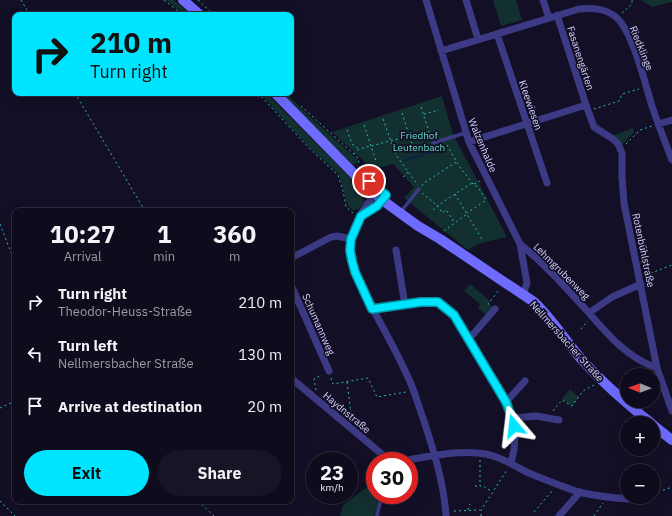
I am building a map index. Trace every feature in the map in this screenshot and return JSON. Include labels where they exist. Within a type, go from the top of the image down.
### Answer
[{"type":"street","points":[[183,0],[197,12]]},
{"type":"street","name":"Walzenhalde","points":[[426,0],[468,142],[520,244],[527,282],[523,294]]},
{"type":"street","points":[[466,0],[478,40]]},
{"type":"street","points":[[543,0],[548,18]]},
{"type":"street","points":[[441,50],[579,9],[592,8],[607,12],[617,18]]},
{"type":"street","name":"Fasanengärten","points":[[468,142],[527,123],[587,108],[557,15]]},
{"type":"street","name":"Riedklinge","points":[[617,18],[630,41],[658,124],[672,160]]},
{"type":"street","name":"Kleewiesen","points":[[497,34],[547,183]]},
{"type":"street","points":[[278,96],[340,158]]},
{"type":"street","name":"Rotenbühlstraße","points":[[587,108],[594,127],[613,138],[618,144],[622,153],[624,203],[657,368]]},
{"type":"street","points":[[658,124],[672,120]]},
{"type":"street","name":"Nellmersbacher Straße","points":[[340,158],[356,170],[381,194],[523,294],[544,312],[583,360],[602,380],[643,416]]},
{"type":"street","name":"Nellmersbacher Straße","points":[[340,158],[418,226],[441,235]]},
{"type":"street","points":[[381,194],[366,205],[351,239],[350,250],[352,261],[355,272],[372,309],[407,373],[435,455],[446,513]]},
{"type":"street","points":[[294,256],[331,237],[337,236],[351,239]]},
{"type":"street","name":"Lehmgrubenweg","points":[[520,244],[590,314],[607,335],[621,348],[645,364],[657,368]]},
{"type":"street","points":[[396,250],[405,305]]},
{"type":"street","name":"Lehmgrubenweg","points":[[590,314],[612,297],[640,281]]},
{"type":"street","name":"Schumannweg","points":[[294,292],[329,371]]},
{"type":"street","points":[[372,309],[421,302],[438,302],[454,315],[506,402],[512,418],[515,435],[511,464]]},
{"type":"street","points":[[469,339],[495,309]]},
{"type":"street","name":"Rotenbühlstraße","points":[[660,376],[672,410]]},
{"type":"street","name":"Haydnstraße","points":[[294,381],[379,452]]},
{"type":"street","points":[[506,402],[525,381]]},
{"type":"street","points":[[512,418],[536,416],[559,420]]},
{"type":"street","name":"Nellmersbacher Straße","points":[[660,430],[672,440]]},
{"type":"street","points":[[418,458],[435,455],[480,453],[496,457],[558,485],[580,492],[620,498]]},
{"type":"street","points":[[560,516],[580,492]]},
{"type":"lane","points":[[433,143],[465,133]]},
{"type":"lane","points":[[404,209],[419,189]]},
{"type":"lane","points":[[377,516],[380,504]]},
{"type":"path","points":[[21,0],[28,12]]},
{"type":"path","points":[[164,0],[179,12]]},
{"type":"path","points":[[198,0],[211,12]]},
{"type":"path","points":[[617,18],[632,4],[632,0]]},
{"type":"path","points":[[587,108],[619,101],[622,94],[646,86]]},
{"type":"path","points":[[77,96],[143,208]]},
{"type":"path","points":[[261,96],[309,148],[338,175],[346,206],[353,213],[361,216]]},
{"type":"path","points":[[301,106],[354,154],[359,160],[358,168],[356,170]]},
{"type":"path","points":[[421,107],[433,143]]},
{"type":"path","points":[[423,115],[439,110]]},
{"type":"path","points":[[402,113],[414,150]]},
{"type":"path","points":[[383,119],[390,142],[396,155],[420,188],[424,183],[456,162]]},
{"type":"path","points":[[626,145],[640,130],[658,124]]},
{"type":"path","points":[[364,125],[376,161]]},
{"type":"path","points":[[347,130],[352,144],[359,149]]},
{"type":"path","points":[[354,154],[359,149],[429,131]]},
{"type":"path","points":[[441,235],[486,200],[478,187],[473,184],[456,162],[444,140]]},
{"type":"path","points":[[403,177],[408,172]]},
{"type":"path","points":[[433,210],[455,194],[473,184],[480,181],[482,185]]},
{"type":"path","points":[[419,189],[437,206],[442,213],[446,210],[455,223]]},
{"type":"path","points":[[455,194],[483,241]]},
{"type":"path","points":[[0,224],[12,255]]},
{"type":"path","points":[[640,281],[672,265]]},
{"type":"path","points":[[495,309],[488,304],[502,287]]},
{"type":"path","points":[[581,329],[590,314]]},
{"type":"path","points":[[316,399],[317,396],[314,379],[329,371],[333,384],[368,378],[377,397],[413,391]]},
{"type":"path","points":[[547,417],[562,400],[572,406],[583,391],[602,380]]},
{"type":"path","points":[[346,382],[353,419],[349,427]]},
{"type":"path","points":[[0,408],[12,402]]},
{"type":"path","points":[[480,453],[480,486]]},
{"type":"path","points":[[481,516],[481,510],[511,464]]},
{"type":"path","points":[[534,512],[558,485]]},
{"type":"path","points":[[475,486],[483,486],[492,492]]},
{"type":"path","points":[[660,490],[672,487]]},
{"type":"path","points":[[594,516],[602,507],[606,497]]},
{"type":"path","points":[[0,501],[16,516]]},
{"type":"path","points":[[201,504],[214,516]]},
{"type":"path","points":[[468,510],[470,504]]},
{"type":"path","points":[[446,513],[481,510]]},
{"type":"green space","points":[[166,0],[174,0],[188,12],[181,12]]},
{"type":"green space","points":[[493,0],[516,0],[522,20],[501,26]]},
{"type":"green space","points":[[641,0],[672,0],[672,2],[652,7]]},
{"type":"green space","points":[[263,96],[269,96],[358,185],[365,201],[359,209],[353,210],[349,207],[339,174],[309,147]]},
{"type":"green space","points":[[282,96],[289,96],[357,159],[357,163],[353,165]]},
{"type":"green space","name":"Friedhof Leutenbach","points":[[442,96],[453,134],[507,237],[478,244],[468,250],[404,198],[414,187],[393,164],[371,170],[361,158],[332,132]]},
{"type":"green space","points":[[633,128],[634,132],[622,145],[614,135]]},
{"type":"green space","points":[[470,284],[490,301],[489,304],[493,307],[486,315],[478,308],[480,304],[464,291]]},
{"type":"green space","points":[[570,389],[579,397],[572,406],[562,399]]},
{"type":"green space","points":[[366,488],[366,504],[380,504],[377,516],[340,516],[344,504],[358,504],[358,494]]},
{"type":"waterway","points":[[405,160],[442,149]]},
{"type":"route","points":[[369,181],[386,195],[377,206],[361,216],[351,239],[350,250],[355,272],[372,309],[421,302],[438,302],[454,315],[506,402],[514,426]]}]
